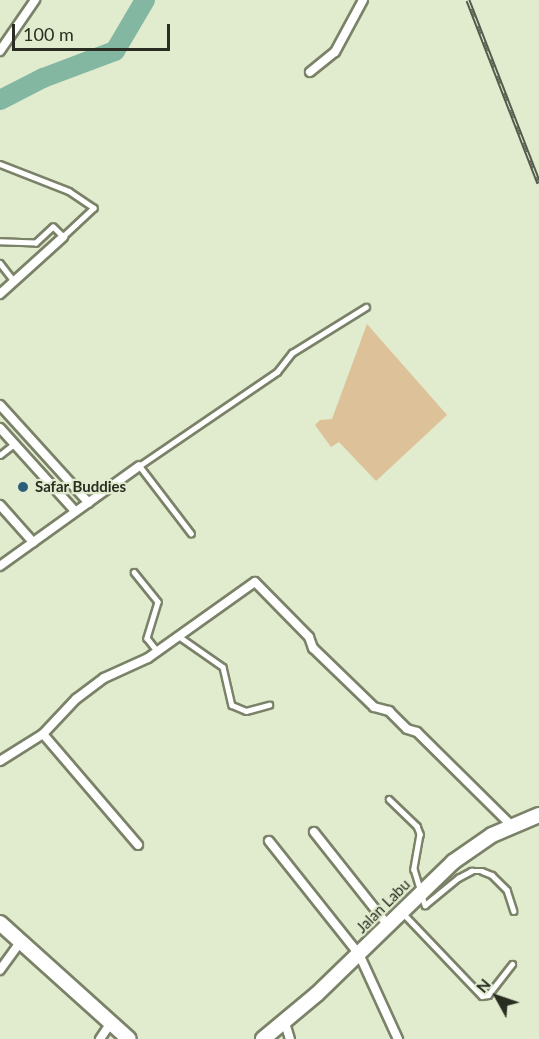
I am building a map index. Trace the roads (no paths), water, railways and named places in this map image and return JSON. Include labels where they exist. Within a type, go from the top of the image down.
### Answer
[{"type":"main road","name":"Jalan Labu","points":[[263,1039],[285,1023],[359,954],[400,910],[453,862],[511,825],[539,815]]},
{"type":"main road","points":[[0,923],[129,1039]]},
{"type":"street","points":[[0,51],[35,0]]},
{"type":"street","points":[[310,72],[335,52],[363,0]]},
{"type":"street","points":[[0,294],[63,237]]},
{"type":"street","points":[[0,405],[89,502]]},
{"type":"street","points":[[0,428],[75,511]]},
{"type":"street","points":[[0,566],[139,466]]},
{"type":"street","points":[[0,505],[33,542]]},
{"type":"street","points":[[0,761],[43,734],[76,699],[104,678],[158,651],[255,582],[262,585],[309,637],[313,648],[374,706],[389,711],[407,729],[417,732],[511,825]]},
{"type":"street","points":[[43,734],[138,845]]},
{"type":"street","points":[[314,832],[387,924]]},
{"type":"street","points":[[269,841],[359,954],[398,1039]]},
{"type":"street","points":[[0,970],[21,941]]},
{"type":"street","points":[[285,1023],[290,1039]]},
{"type":"street","points":[[100,1039],[110,1024]]},
{"type":"lane","points":[[0,164],[69,191],[94,208],[63,237],[53,227],[36,243],[0,242]]},
{"type":"lane","points":[[0,255],[1,264],[14,281]]},
{"type":"lane","points":[[191,534],[139,466],[277,372],[292,353],[366,307]]},
{"type":"lane","points":[[0,455],[14,444]]},
{"type":"lane","points":[[134,572],[158,602],[147,638],[158,651]]},
{"type":"lane","points":[[178,635],[223,667],[232,705],[246,711],[269,705]]},
{"type":"lane","points":[[389,799],[417,826],[420,834],[414,869],[423,902],[429,904],[458,878],[471,871],[482,871],[492,875],[507,890],[514,911]]},
{"type":"lane","points":[[400,910],[482,996],[488,995],[512,964]]},
{"type":"waterway","points":[[0,100],[43,78],[115,51],[145,0]]},
{"type":"railway","points":[[468,0],[539,183]]},
{"type":"place","name":"Safar Buddies","points":[[23,487]]}]
